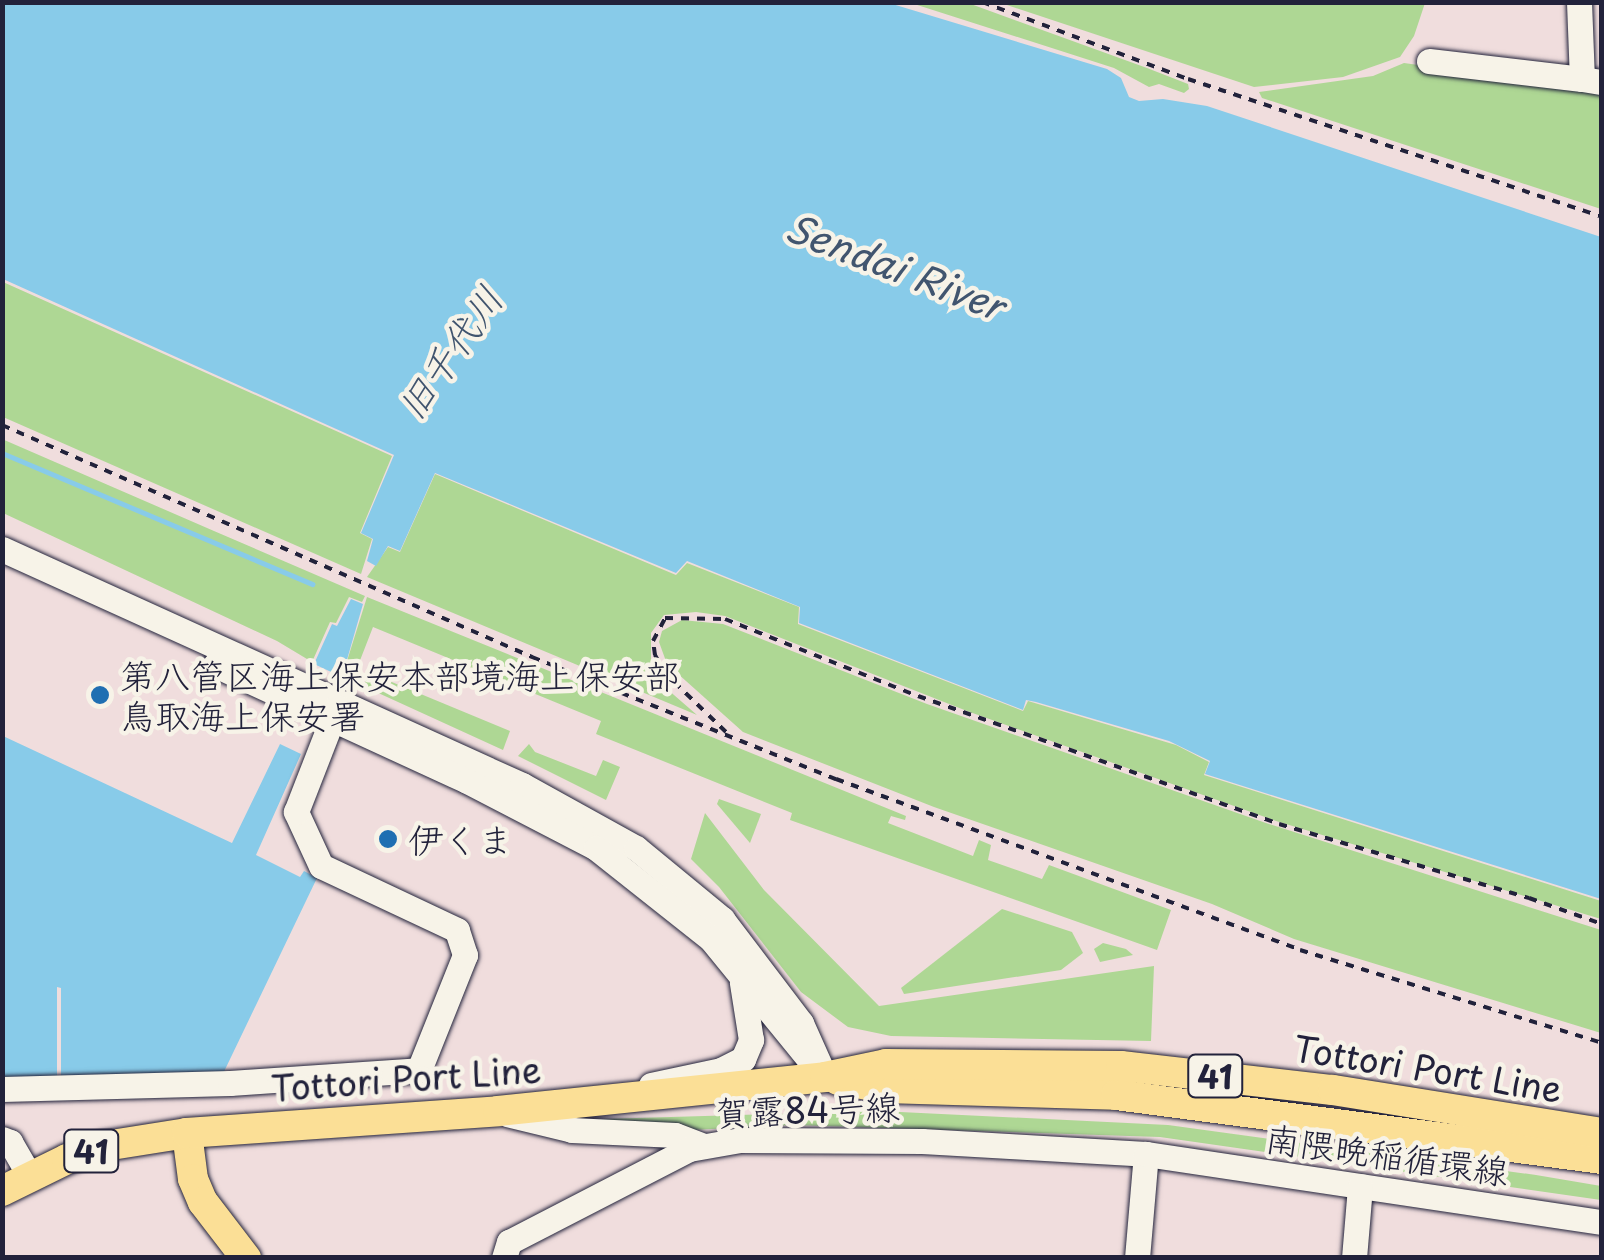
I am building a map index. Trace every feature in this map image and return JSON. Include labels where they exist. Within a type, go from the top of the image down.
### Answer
[{"type":"main road","name":"Tottori Port Line","points":[[2,1191],[105,1146],[188,1133],[498,1112],[826,1078],[886,1064],[1121,1066],[1333,1090],[1602,1132]]},
{"type":"main road","name":"Tottori Port Line","points":[[826,1078],[885,1088],[1116,1096],[1196,1104],[1602,1159]]},
{"type":"main road","points":[[188,1133],[193,1179],[203,1202],[246,1258]]},
{"type":"street","points":[[1429,60],[1592,80],[1579,2]]},
{"type":"street","points":[[2,550],[336,711],[596,848],[711,939],[783,1032],[826,1078]]},
{"type":"street","points":[[2,567],[565,808],[636,848],[722,920],[801,1023],[826,1078]]},
{"type":"street","points":[[2,1090],[230,1083],[419,1070],[465,955],[457,930],[321,866],[296,812],[336,711]]},
{"type":"street","points":[[628,1096],[661,1080],[721,1070],[743,1059],[751,1040],[739,972]]},
{"type":"street","points":[[498,1112],[572,1130],[675,1136],[703,1146]]},
{"type":"street","points":[[2,1139],[10,1142],[30,1176]]},
{"type":"street","name":"賀露84号線","points":[[504,1258],[509,1242],[690,1149],[740,1140],[922,1141],[1146,1154]]},
{"type":"street","points":[[1137,1258],[1146,1154]]},
{"type":"street","name":"南隈晩稲循環線","points":[[1146,1154],[1602,1222]]},
{"type":"street","points":[[1354,1258],[1360,1186]]},
{"type":"path","points":[[982,2],[1188,79],[1602,217]]},
{"type":"path","points":[[2,426],[532,656],[729,736],[1300,950],[1602,1043]]},
{"type":"path","points":[[729,736],[665,672],[655,655],[652,641],[665,618],[725,619],[918,696],[1279,824],[1602,924]]},
{"type":"green space","points":[[911,3],[968,3],[1147,68],[1188,84],[1189,89],[1184,93],[1159,84],[1149,87],[1114,68]]},
{"type":"green space","points":[[1001,3],[1425,3],[1414,36],[1400,57],[1343,77],[1254,87]]},
{"type":"green space","points":[[1404,63],[1601,91],[1601,209],[1262,98],[1259,92],[1373,76]]},
{"type":"green space","points":[[3,282],[392,456],[360,533],[372,539],[361,574],[3,417]]},
{"type":"green space","points":[[2,439],[365,596],[362,602],[349,597],[336,623],[330,622],[312,662],[277,641],[3,513]]},
{"type":"green space","points":[[435,474],[676,575],[687,563],[799,607],[798,624],[1023,711],[1028,701],[1176,745],[1209,762],[1204,775],[1601,901],[1601,919],[1276,821],[967,711],[725,616],[696,612],[664,615],[651,633],[651,665],[659,682],[697,715],[367,577],[388,547],[400,552]]},
{"type":"green space","points":[[367,597],[906,816],[905,820],[891,816],[888,823],[973,856],[979,840],[991,845],[988,860],[1042,879],[1049,865],[1171,910],[1157,950],[790,820],[792,813],[596,734],[601,721],[373,627],[352,681],[342,677]]},
{"type":"green space","points":[[682,620],[723,624],[927,704],[1263,822],[1601,930],[1601,1033],[1294,939],[1212,904],[934,807],[743,732],[667,664],[659,642],[662,631]]},
{"type":"green space","points":[[370,673],[510,731],[503,750],[363,686]]},
{"type":"green space","points":[[529,744],[535,752],[596,776],[603,760],[620,767],[606,800],[518,756]]},
{"type":"green space","points":[[719,799],[761,814],[750,843],[717,804]]},
{"type":"green space","points":[[705,813],[764,890],[879,1006],[1154,966],[1151,1041],[891,1036],[848,1027],[801,992],[719,887],[691,859]]},
{"type":"green space","points":[[1002,909],[1072,932],[1083,953],[1061,970],[904,994],[901,988]]},
{"type":"green space","points":[[1103,943],[1133,955],[1100,962],[1094,949]]},
{"type":"green space","points":[[880,1111],[1168,1125],[1601,1186],[1601,1200],[1160,1137],[793,1125],[691,1130],[569,1120]]},
{"type":"water","points":[[3,2],[889,3],[1107,69],[1121,78],[1129,97],[1139,101],[1163,99],[1207,106],[1601,237],[1601,899],[1205,774],[1210,761],[1169,741],[1036,702],[1026,700],[1023,710],[799,623],[800,607],[687,561],[676,573],[435,473],[400,551],[388,546],[376,566],[367,561],[373,539],[361,533],[394,455],[3,279]]},
{"type":"water","points":[[351,599],[363,604],[342,677],[314,664],[332,624],[337,626]]},
{"type":"water","points":[[3,736],[232,843],[280,744],[301,754],[256,855],[300,877],[304,871],[317,878],[220,1080],[61,1084],[61,988],[57,987],[57,1083],[3,1083]]},
{"type":"waterway","points":[[2,453],[312,584]]},
{"type":"place","name":"第八管区海上保安本部境海上保安部 鳥取海上保安署","points":[[100,695]]},
{"type":"place","name":"伊くま","points":[[388,839]]},
{"type":"water label","name":"Sendai River","points":[[895,266]]},
{"type":"water label","name":"旧千代川","points":[[449,352]]}]
